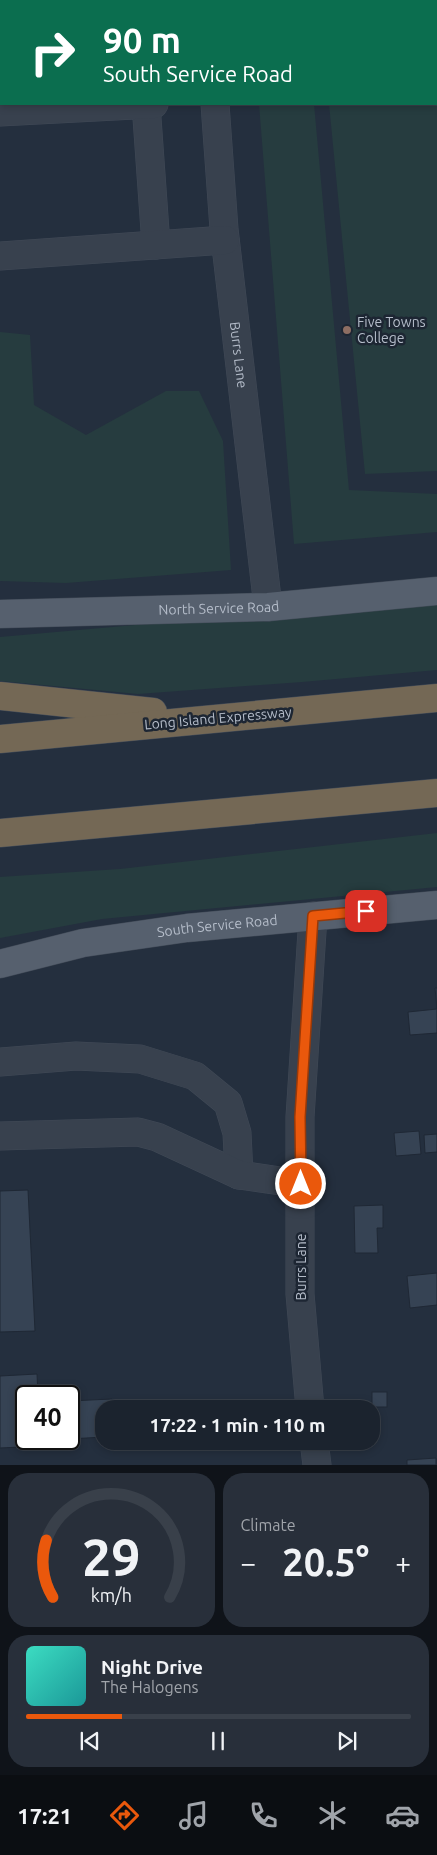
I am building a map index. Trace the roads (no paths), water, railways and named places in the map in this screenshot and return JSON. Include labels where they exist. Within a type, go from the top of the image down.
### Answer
[{"type":"highway","points":[[0,696],[220,718]]},
{"type":"highway","name":"Long Island Expressway","points":[[0,738],[437,698]]},
{"type":"highway","points":[[0,833],[437,793]]},
{"type":"highway","points":[[0,846],[228,812]]},
{"type":"main road","name":"North Service Road","points":[[0,614],[268,607],[437,591]]},
{"type":"main road","name":"South Service Road","points":[[0,964],[83,943],[187,928],[437,905]]},
{"type":"street","points":[[0,112],[128,105]]},
{"type":"street","points":[[146,105],[156,245]]},
{"type":"street","name":"Burrs Lane","points":[[215,105],[225,240],[268,607]]},
{"type":"street","points":[[0,256],[225,240]]},
{"type":"street","name":"Burrs Lane","points":[[309,1400],[300,1294],[300,1117],[313,916]]},
{"type":"street","points":[[0,1062],[76,1056],[140,1059],[195,1076],[228,1103],[237,1132],[239,1175]]},
{"type":"street","points":[[0,1136],[138,1132],[157,1137],[239,1175],[301,1184]]},
{"type":"street","points":[[315,1450],[317,1465]]},
{"type":"place","name":"Five Towns College","points":[[347,330]]}]
